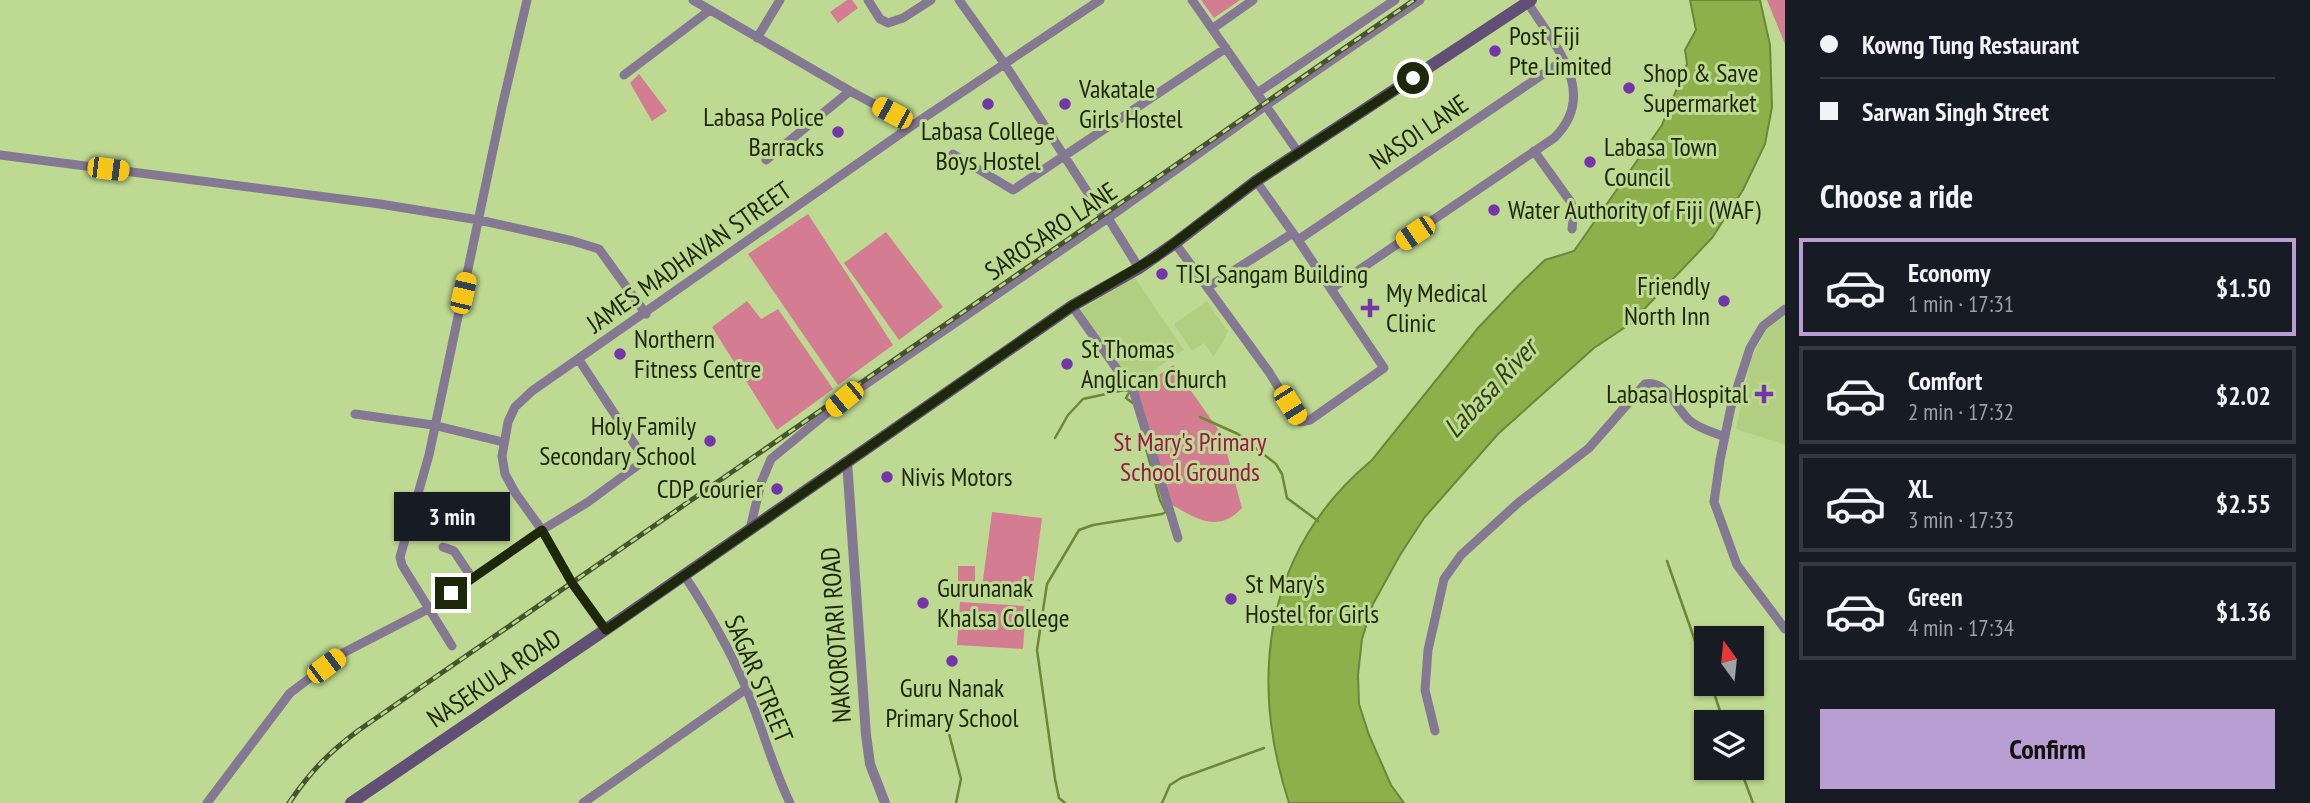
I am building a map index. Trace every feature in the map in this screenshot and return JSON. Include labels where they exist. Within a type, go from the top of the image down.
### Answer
[{"type":"main road","name":"NASEKULA ROAD","points":[[351,803],[606,630],[1072,306],[1139,268],[1298,152],[1530,1]]},
{"type":"street","points":[[452,646],[402,565],[400,557],[429,455],[433,425],[527,0]]},
{"type":"street","points":[[693,0],[914,125]]},
{"type":"street","points":[[757,38],[780,0]]},
{"type":"street","points":[[868,0],[880,19],[888,23],[903,18],[931,0]]},
{"type":"street","points":[[959,0],[1004,63],[1139,268]]},
{"type":"street","name":"JAMES MADHAVAN STREET","points":[[606,630],[572,583],[542,530],[510,486],[504,465],[503,442],[515,407],[532,391],[914,125],[1100,0]]},
{"type":"street","points":[[1192,0],[1298,152]]},
{"type":"street","points":[[1212,29],[1253,0]]},
{"type":"street","points":[[1257,93],[1395,0]]},
{"type":"street","name":"SAROSARO LANE","points":[[749,531],[761,483],[771,459],[844,399],[1420,0]]},
{"type":"street","points":[[1331,289],[1534,151],[1566,126],[1575,98],[1573,79],[1530,1]]},
{"type":"street","points":[[624,75],[710,10]]},
{"type":"street","points":[[953,154],[1013,190],[1226,48]]},
{"type":"street","name":"NASOI LANE","points":[[1208,287],[1296,236],[1564,60]]},
{"type":"street","points":[[766,160],[850,91]]},
{"type":"street","points":[[1534,151],[1570,201],[1574,210],[1572,229]]},
{"type":"street","points":[[0,155],[380,204],[479,220],[598,248],[646,313]]},
{"type":"street","points":[[1175,243],[1269,372],[1300,422],[1310,420],[1384,368],[1256,181]]},
{"type":"street","points":[[1072,306],[1134,393],[1178,538]]},
{"type":"street","points":[[1785,309],[1763,326],[1750,348],[1725,437],[1714,502],[1737,565],[1785,629]]},
{"type":"street","points":[[207,803],[290,693],[343,653],[430,608],[542,530],[588,502],[645,460],[579,360]]},
{"type":"street","points":[[1435,731],[1426,690],[1428,650],[1444,579],[1461,555],[1518,503],[1590,448],[1644,384],[1654,383],[1664,388],[1689,420],[1725,437]]},
{"type":"street","points":[[355,414],[433,425],[503,442]]},
{"type":"street","name":"NAKOROTARI ROAD","points":[[847,461],[866,735],[870,764],[885,803]]},
{"type":"street","points":[[443,547],[454,551],[472,578]]},
{"type":"street","name":"SAGAR STREET","points":[[684,575],[706,608],[746,689],[790,803]]},
{"type":"street","points":[[583,803],[746,689]]},
{"type":"shaded area","points":[[1133,275],[1184,350],[1130,386],[1079,311]]},
{"type":"shaded area","points":[[1207,301],[1228,332],[1214,357],[1204,343],[1192,351],[1174,324]]},
{"type":"shaded area","name":"Labasa Hospital","points":[[1785,315],[1785,445],[1736,429],[1751,359],[1766,330]]},
{"type":"green space","points":[[847,0],[852,0],[858,8],[838,23],[830,12]]},
{"type":"green space","points":[[1201,0],[1240,0],[1214,18]]},
{"type":"green space","points":[[1767,0],[1785,0],[1785,44]]},
{"type":"green space","points":[[639,74],[667,111],[652,121],[630,83]]},
{"type":"green space","points":[[808,214],[893,345],[838,385],[748,254]]},
{"type":"green space","points":[[886,232],[943,307],[899,340],[844,263]]},
{"type":"green space","points":[[747,301],[761,319],[778,309],[833,389],[777,430],[712,327]]},
{"type":"green space","name":"St Mary's Primary School Grounds","points":[[1173,365],[1222,435],[1242,508],[1223,521],[1204,521],[1165,501],[1134,393]]},
{"type":"green space","points":[[992,512],[1042,518],[1031,601],[981,595]]},
{"type":"green space","points":[[958,566],[975,566],[975,596],[958,596]]},
{"type":"green space","points":[[960,602],[1026,606],[1023,649],[957,645]]},
{"type":"water","name":"Labasa River","points":[[1690,0],[1760,0],[1770,45],[1772,107],[1765,144],[1743,190],[1712,238],[1630,324],[1594,348],[1498,434],[1424,518],[1400,555],[1373,604],[1362,639],[1358,675],[1359,704],[1369,735],[1391,785],[1404,803],[1289,803],[1276,755],[1270,708],[1269,662],[1275,617],[1288,574],[1308,533],[1336,495],[1372,460],[1478,328],[1545,260],[1574,251],[1662,125],[1687,64],[1685,50],[1696,30]]},
{"type":"waterway","points":[[1055,438],[1068,415],[1083,399],[1124,390],[1130,391],[1126,398],[1134,404]]},
{"type":"waterway","points":[[1200,417],[1238,434],[1276,464],[1282,474],[1287,498],[1318,521]]},
{"type":"waterway","points":[[1065,803],[1059,798],[1055,779],[1037,650],[1047,584],[1079,530],[1166,512],[1160,500],[1144,441]]},
{"type":"waterway","points":[[1667,561],[1694,638]]},
{"type":"waterway","points":[[1715,696],[1720,710]]},
{"type":"waterway","points":[[948,730],[961,779],[956,803]]},
{"type":"waterway","points":[[1162,803],[1170,785],[1181,778],[1264,748]]},
{"type":"waterway","points":[[1744,780],[1753,803]]},
{"type":"railway","points":[[289,803],[320,764],[359,730],[1414,0]]},
{"type":"place","name":"Post Fiji Pte Limited","points":[[1495,51]]},
{"type":"place","name":"Shop & Save Supermarket","points":[[1629,88]]},
{"type":"place","name":"Labasa College Boys Hostel","points":[[988,104]]},
{"type":"place","name":"Vakatale Girls Hostel","points":[[1065,104]]},
{"type":"place","name":"Labasa Police Barracks","points":[[838,132]]},
{"type":"place","name":"Labasa Town Council","points":[[1590,162]]},
{"type":"place","name":"Water Authority of Fiji (WAF)","points":[[1494,210]]},
{"type":"place","name":"TISI Sangam Building","points":[[1162,274]]},
{"type":"place","name":"Friendly North Inn","points":[[1724,301]]},
{"type":"place","name":"My Medical Clinic","points":[[1370,308]]},
{"type":"place","name":"Northern Fitness Centre","points":[[620,354]]},
{"type":"place","name":"St Thomas Anglican Church","points":[[1067,364]]},
{"type":"place","name":"Labasa Hospital","points":[[1764,394]]},
{"type":"place","name":"Holy Family Secondary School","points":[[710,441]]},
{"type":"place","name":"Nivis Motors","points":[[887,477]]},
{"type":"place","name":"CDP Courier","points":[[777,489]]},
{"type":"place","name":"St Mary's Hostel for Girls","points":[[1231,599]]},
{"type":"place","name":"Gurunanak Khalsa College","points":[[923,603]]},
{"type":"place","name":"Guru Nanak Primary School","points":[[952,661]]},
{"type":"route","points":[[451,593],[542,530],[572,583],[606,630],[1072,306],[1157,256],[1256,181],[1413,78]]}]
